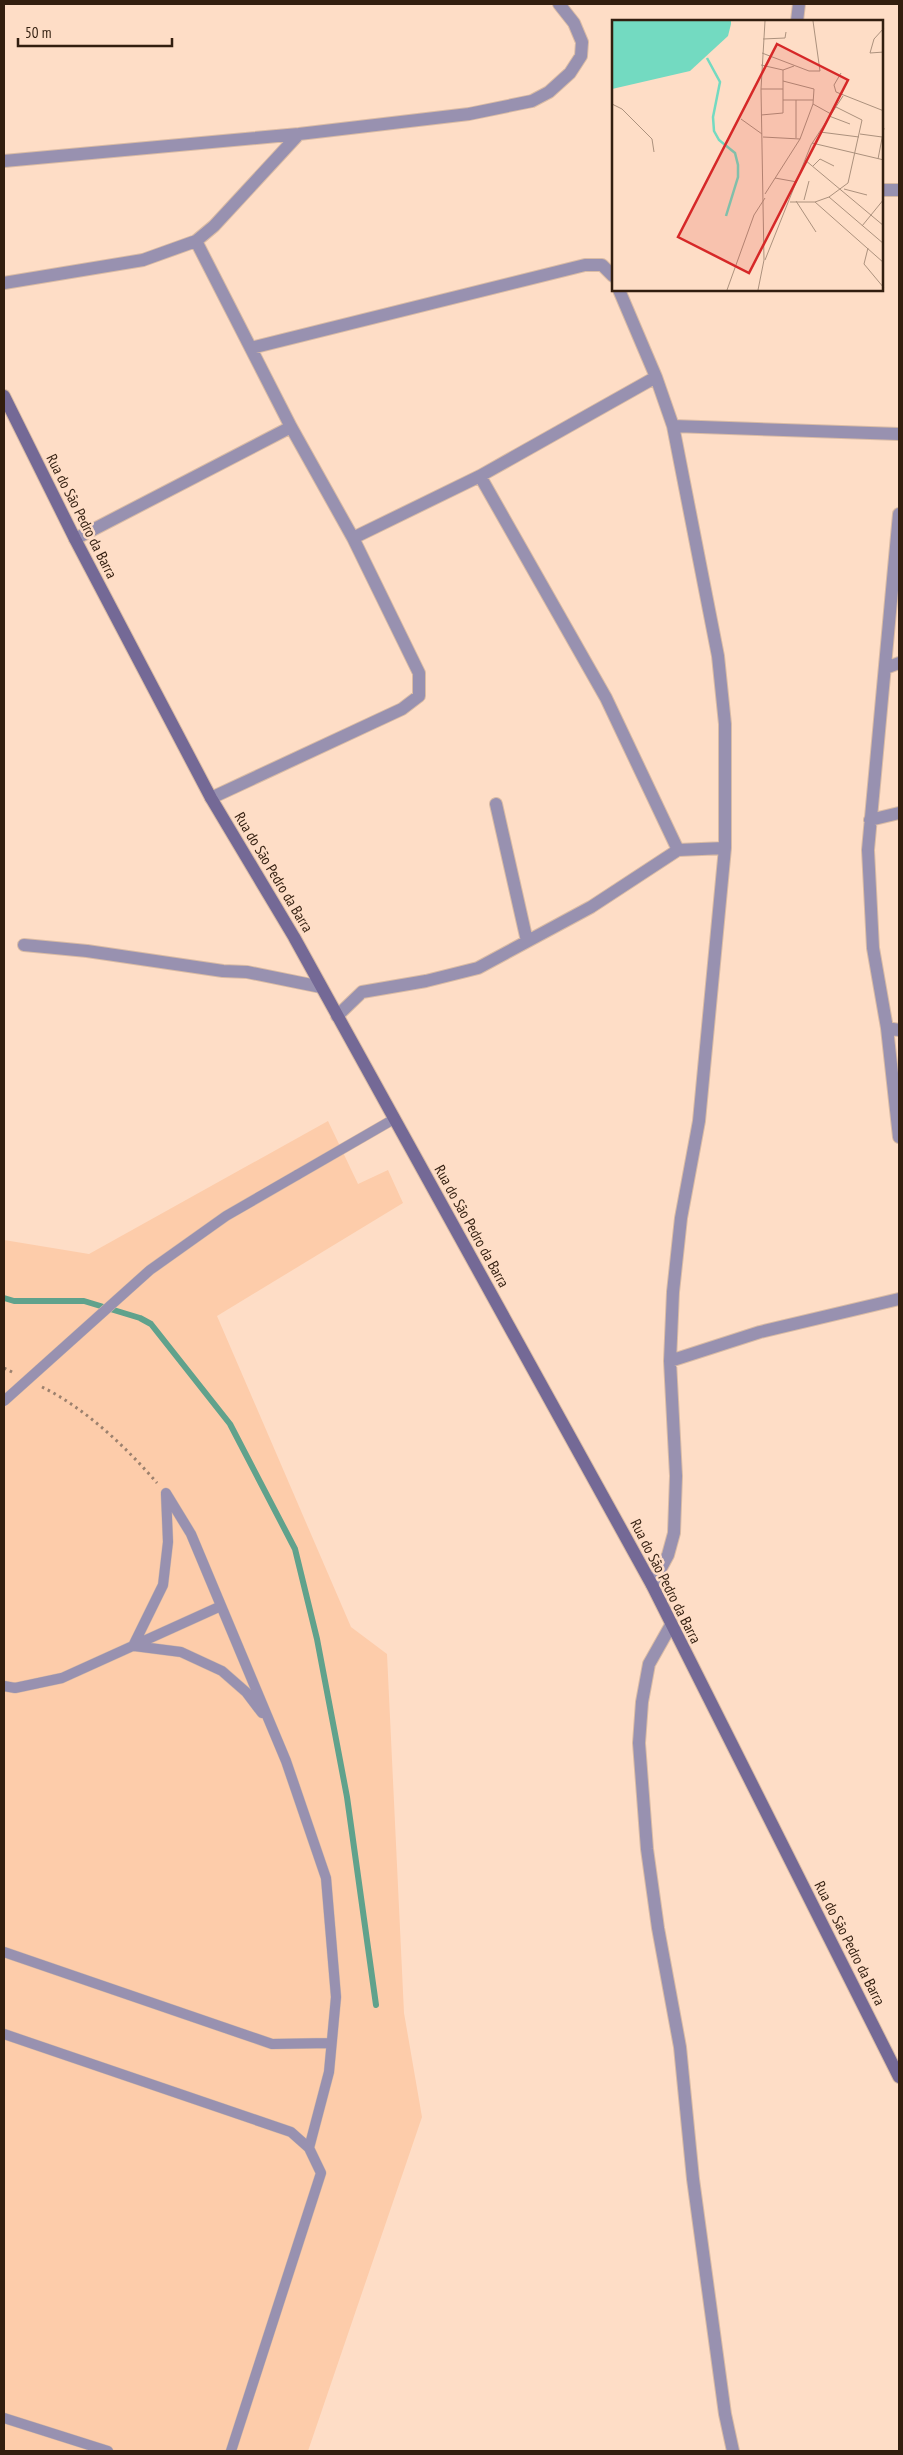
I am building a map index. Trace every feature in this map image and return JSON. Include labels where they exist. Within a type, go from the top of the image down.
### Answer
[{"type":"street","points":[[4,161],[299,134],[469,114],[532,101],[549,92],[570,73],[581,56],[582,42],[574,23],[559,4]]},
{"type":"street","points":[[797,20],[799,4]]},
{"type":"street","points":[[4,283],[143,260],[196,241],[214,226],[299,134]]},
{"type":"street","points":[[883,190],[899,190]]},
{"type":"street","points":[[196,241],[291,426],[352,538],[419,673],[419,696],[402,709],[211,798]]},
{"type":"street","points":[[252,348],[586,265],[602,265],[612,275]]},
{"type":"street","points":[[619,291],[656,377],[673,426],[718,656],[724,724],[725,848],[699,1121],[681,1218],[673,1292],[670,1361],[676,1476],[674,1533],[668,1555],[652,1585]]},
{"type":"street","points":[[352,538],[480,476],[656,377]]},
{"type":"street","name":"Rua do São Pedro da Barra","points":[[4,396],[74,539],[211,798],[321,987],[652,1585],[899,2077]]},
{"type":"street","points":[[74,539],[291,426]]},
{"type":"street","points":[[673,426],[899,434]]},
{"type":"street","points":[[480,476],[606,698],[678,850]]},
{"type":"street","points":[[899,514],[868,850],[873,948],[893,1029],[899,1136]]},
{"type":"street","points":[[886,668],[899,663]]},
{"type":"street","points":[[496,804],[527,941]]},
{"type":"street","points":[[870,820],[899,813]]},
{"type":"street","points":[[337,1016],[362,992],[426,981],[478,968],[591,907],[678,850],[725,848]]},
{"type":"street","points":[[24,945],[87,951],[223,971],[247,972],[321,987]]},
{"type":"street","points":[[670,1361],[760,1332],[899,1299]]},
{"type":"street","points":[[671,1625],[649,1664],[642,1702],[639,1743],[651,1878],[680,2047],[693,2179],[724,2414],[733,2451]]},
{"type":"lane","points":[[4,1400],[150,1270],[226,1216],[394,1119]]},
{"type":"lane","points":[[166,1493],[191,1534],[286,1761],[326,1878],[336,1997],[329,2072],[309,2148]]},
{"type":"lane","points":[[133,1646],[163,1585],[168,1542],[166,1493]]},
{"type":"lane","points":[[4,1686],[14,1688],[62,1678],[221,1606]]},
{"type":"lane","points":[[133,1646],[181,1652],[222,1671],[246,1692],[270,1723]]},
{"type":"lane","points":[[4,1952],[272,2044],[331,2043]]},
{"type":"lane","points":[[4,2034],[290,2132],[309,2148],[321,2173],[231,2451]]},
{"type":"lane","points":[[4,2418],[108,2451]]},
{"type":"path","points":[[4,1368],[22,1376]]},
{"type":"path","points":[[39,1385],[57,1394],[128,1449],[166,1493]]},
{"type":"shaded area","points":[[328,1121],[358,1184],[388,1170],[403,1203],[217,1316],[351,1627],[387,1654],[404,2013],[422,2117],[308,2451],[4,2451],[4,1240],[89,1254]]},
{"type":"waterway","points":[[4,1298],[14,1301],[84,1301],[140,1318],[151,1324],[230,1424],[295,1549],[317,1639],[347,1797],[376,2005]]}]
